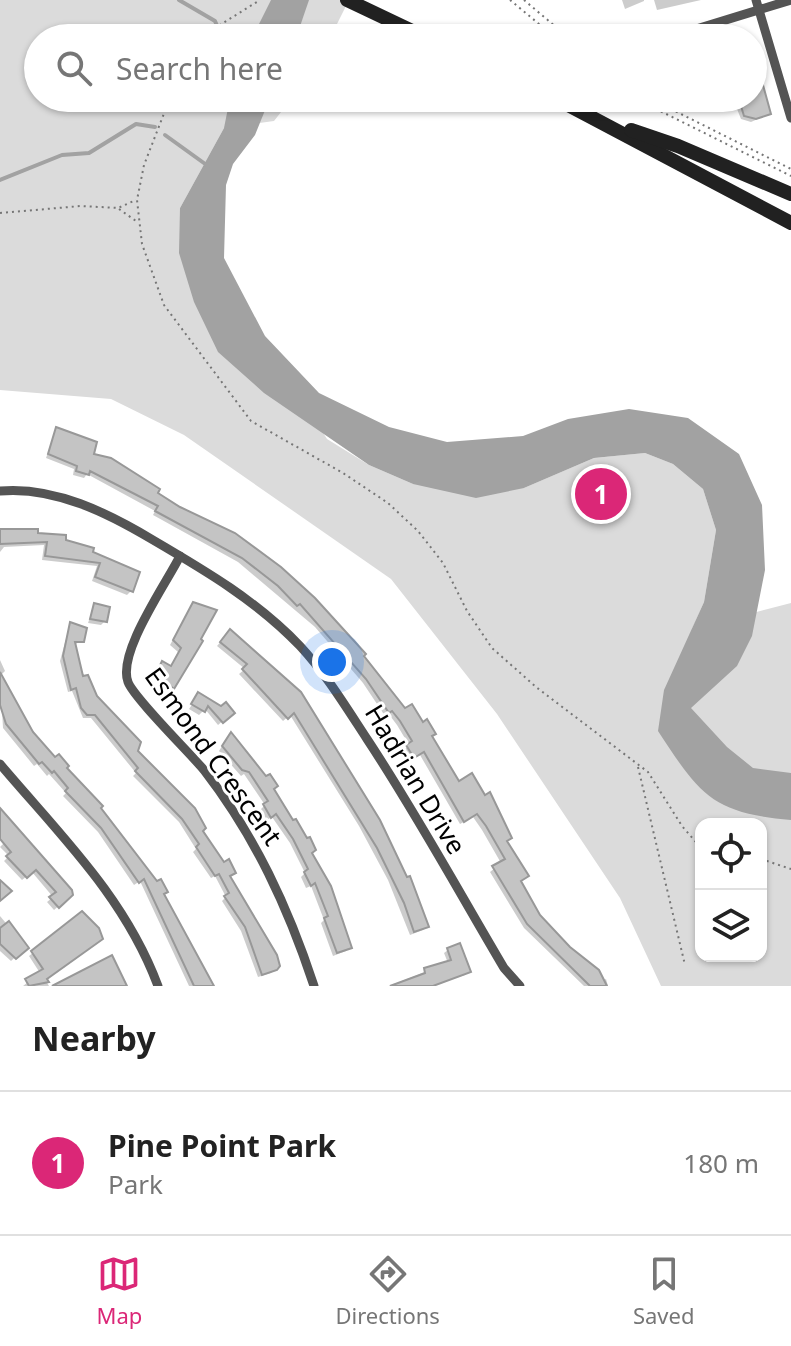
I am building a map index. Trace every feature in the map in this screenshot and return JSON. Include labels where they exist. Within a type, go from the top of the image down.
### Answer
[{"type":"main road","points":[[348,1],[397,24]]},
{"type":"main road","points":[[585,112],[787,223]]},
{"type":"main road","points":[[608,123],[678,146],[791,194]]},
{"type":"street","points":[[705,24],[757,5],[791,0]]},
{"type":"street","points":[[767,38],[791,118]]},
{"type":"street","name":"Hadrian Drive","points":[[0,491],[21,489],[66,499],[125,523],[266,614],[301,647],[331,683],[388,771],[514,985]]},
{"type":"street","name":"Esmond Crescent","points":[[180,556],[127,655],[128,683],[204,771],[249,833],[290,914],[314,986]]},
{"type":"street","points":[[0,764],[100,879],[133,930],[158,986]]},
{"type":"path","points":[[225,24],[260,0]]},
{"type":"path","points":[[510,0],[539,24]]},
{"type":"path","points":[[524,0],[552,24]]},
{"type":"path","points":[[165,112],[144,165],[137,200],[138,222],[159,296],[251,421],[317,455],[404,517],[432,547],[467,611],[492,648],[654,779],[682,826],[695,841]]},
{"type":"path","points":[[662,112],[791,176]]},
{"type":"path","points":[[677,112],[791,169]]},
{"type":"path","points":[[0,213],[81,206],[118,208],[137,200]]},
{"type":"path","points":[[118,208],[138,222]]},
{"type":"path","points":[[637,766],[685,965]]},
{"type":"path","points":[[767,861],[791,869]]},
{"type":"shaded area","points":[[0,0],[349,0],[337,24],[24,24],[24,112],[281,112],[274,121],[224,128],[180,208],[327,439],[369,465],[413,484],[524,488],[594,458],[645,453],[673,464],[703,489],[716,530],[704,602],[692,629],[791,603],[791,986],[661,986],[620,898],[497,714],[391,579],[184,435],[111,399],[0,390]]},
{"type":"shaded area","points":[[271,0],[309,0],[301,24],[259,24]]},
{"type":"shaded area","points":[[227,112],[264,112],[255,135],[233,164],[226,185],[224,258],[265,336],[319,393],[389,427],[447,442],[523,436],[568,419],[629,409],[688,418],[739,454],[762,505],[765,570],[752,636],[737,666],[691,708],[727,747],[753,768],[791,773],[791,820],[743,812],[711,797],[685,771],[658,731],[664,690],[704,602],[716,530],[703,489],[673,464],[645,453],[594,458],[524,488],[476,498],[413,484],[369,465],[264,393],[218,352],[194,302],[179,253],[180,208],[224,128]]},
{"type":"building","points":[[767,100],[771,114],[756,119],[744,116],[743,112],[767,112]]},
{"type":"building","points":[[56,427],[97,442],[94,454],[111,458],[160,489],[158,493],[180,507],[235,533],[281,567],[315,598],[366,654],[364,656],[405,708],[412,704],[423,722],[427,719],[436,734],[432,736],[459,781],[472,773],[485,795],[490,792],[512,838],[507,841],[529,876],[521,881],[540,915],[570,947],[599,970],[607,986],[590,986],[527,924],[492,866],[505,859],[486,826],[477,814],[464,822],[424,752],[414,758],[406,745],[412,741],[400,721],[392,711],[389,713],[366,679],[300,604],[297,606],[278,586],[242,558],[155,511],[158,506],[90,471],[89,475],[76,471],[77,466],[48,454]]},
{"type":"building","points":[[0,529],[38,529],[38,533],[66,535],[66,540],[94,548],[93,552],[140,572],[133,592],[95,577],[100,563],[45,556],[47,542],[0,544]]},
{"type":"building","points":[[193,602],[217,610],[201,639],[203,641],[174,689],[156,674],[162,661],[171,666],[181,648],[173,640]]},
{"type":"building","points":[[94,603],[110,607],[107,622],[90,619]]},
{"type":"building","points":[[70,622],[87,628],[84,642],[75,642],[83,676],[88,675],[97,696],[141,742],[138,751],[195,808],[206,828],[203,831],[224,862],[229,859],[236,873],[230,876],[277,955],[280,966],[277,970],[262,975],[245,927],[224,896],[229,893],[219,874],[215,876],[196,847],[199,844],[182,819],[135,771],[138,768],[95,715],[87,715],[81,708],[76,688],[71,690],[63,656]]},
{"type":"building","points":[[230,629],[301,692],[380,820],[407,877],[410,876],[429,927],[414,932],[404,903],[377,848],[294,713],[288,719],[242,669],[247,664],[220,642]]},
{"type":"building","points":[[0,672],[33,732],[55,757],[59,754],[69,766],[67,768],[103,806],[101,808],[157,881],[161,879],[168,892],[164,894],[214,986],[194,986],[144,879],[139,883],[101,828],[65,791],[68,788],[54,771],[52,773],[42,762],[39,764],[6,724],[0,705]]},
{"type":"building","points":[[198,692],[221,706],[226,702],[235,713],[223,723],[208,706],[205,712],[191,704]]},
{"type":"building","points":[[231,732],[266,776],[270,774],[278,786],[274,789],[293,820],[296,819],[307,838],[310,837],[316,850],[312,853],[331,886],[352,948],[337,953],[324,918],[328,916],[315,883],[311,886],[304,872],[308,869],[293,839],[276,814],[271,818],[263,804],[268,801],[249,772],[242,770],[222,746]]},
{"type":"building","points":[[0,808],[72,890],[73,895],[59,908],[49,897],[56,892],[36,870],[27,878],[6,856],[11,852],[0,839]]},
{"type":"building","points":[[0,880],[12,891],[0,901]]},
{"type":"building","points":[[82,911],[99,928],[103,939],[47,979],[49,982],[29,986],[25,979],[43,969],[31,951]]},
{"type":"building","points":[[9,921],[29,948],[16,959],[0,944],[0,928]]},
{"type":"building","points":[[460,943],[471,972],[433,986],[390,986],[425,973],[424,968],[451,960],[447,948]]},
{"type":"building","points":[[112,955],[127,986],[52,986]]},
{"type":"waterway","points":[[179,0],[216,24]]},
{"type":"waterway","points":[[0,180],[62,155],[89,153],[136,124],[155,127]]},
{"type":"waterway","points":[[165,135],[208,166]]},
{"type":"place","name":"Pine Point Park","points":[[601,494]]}]
